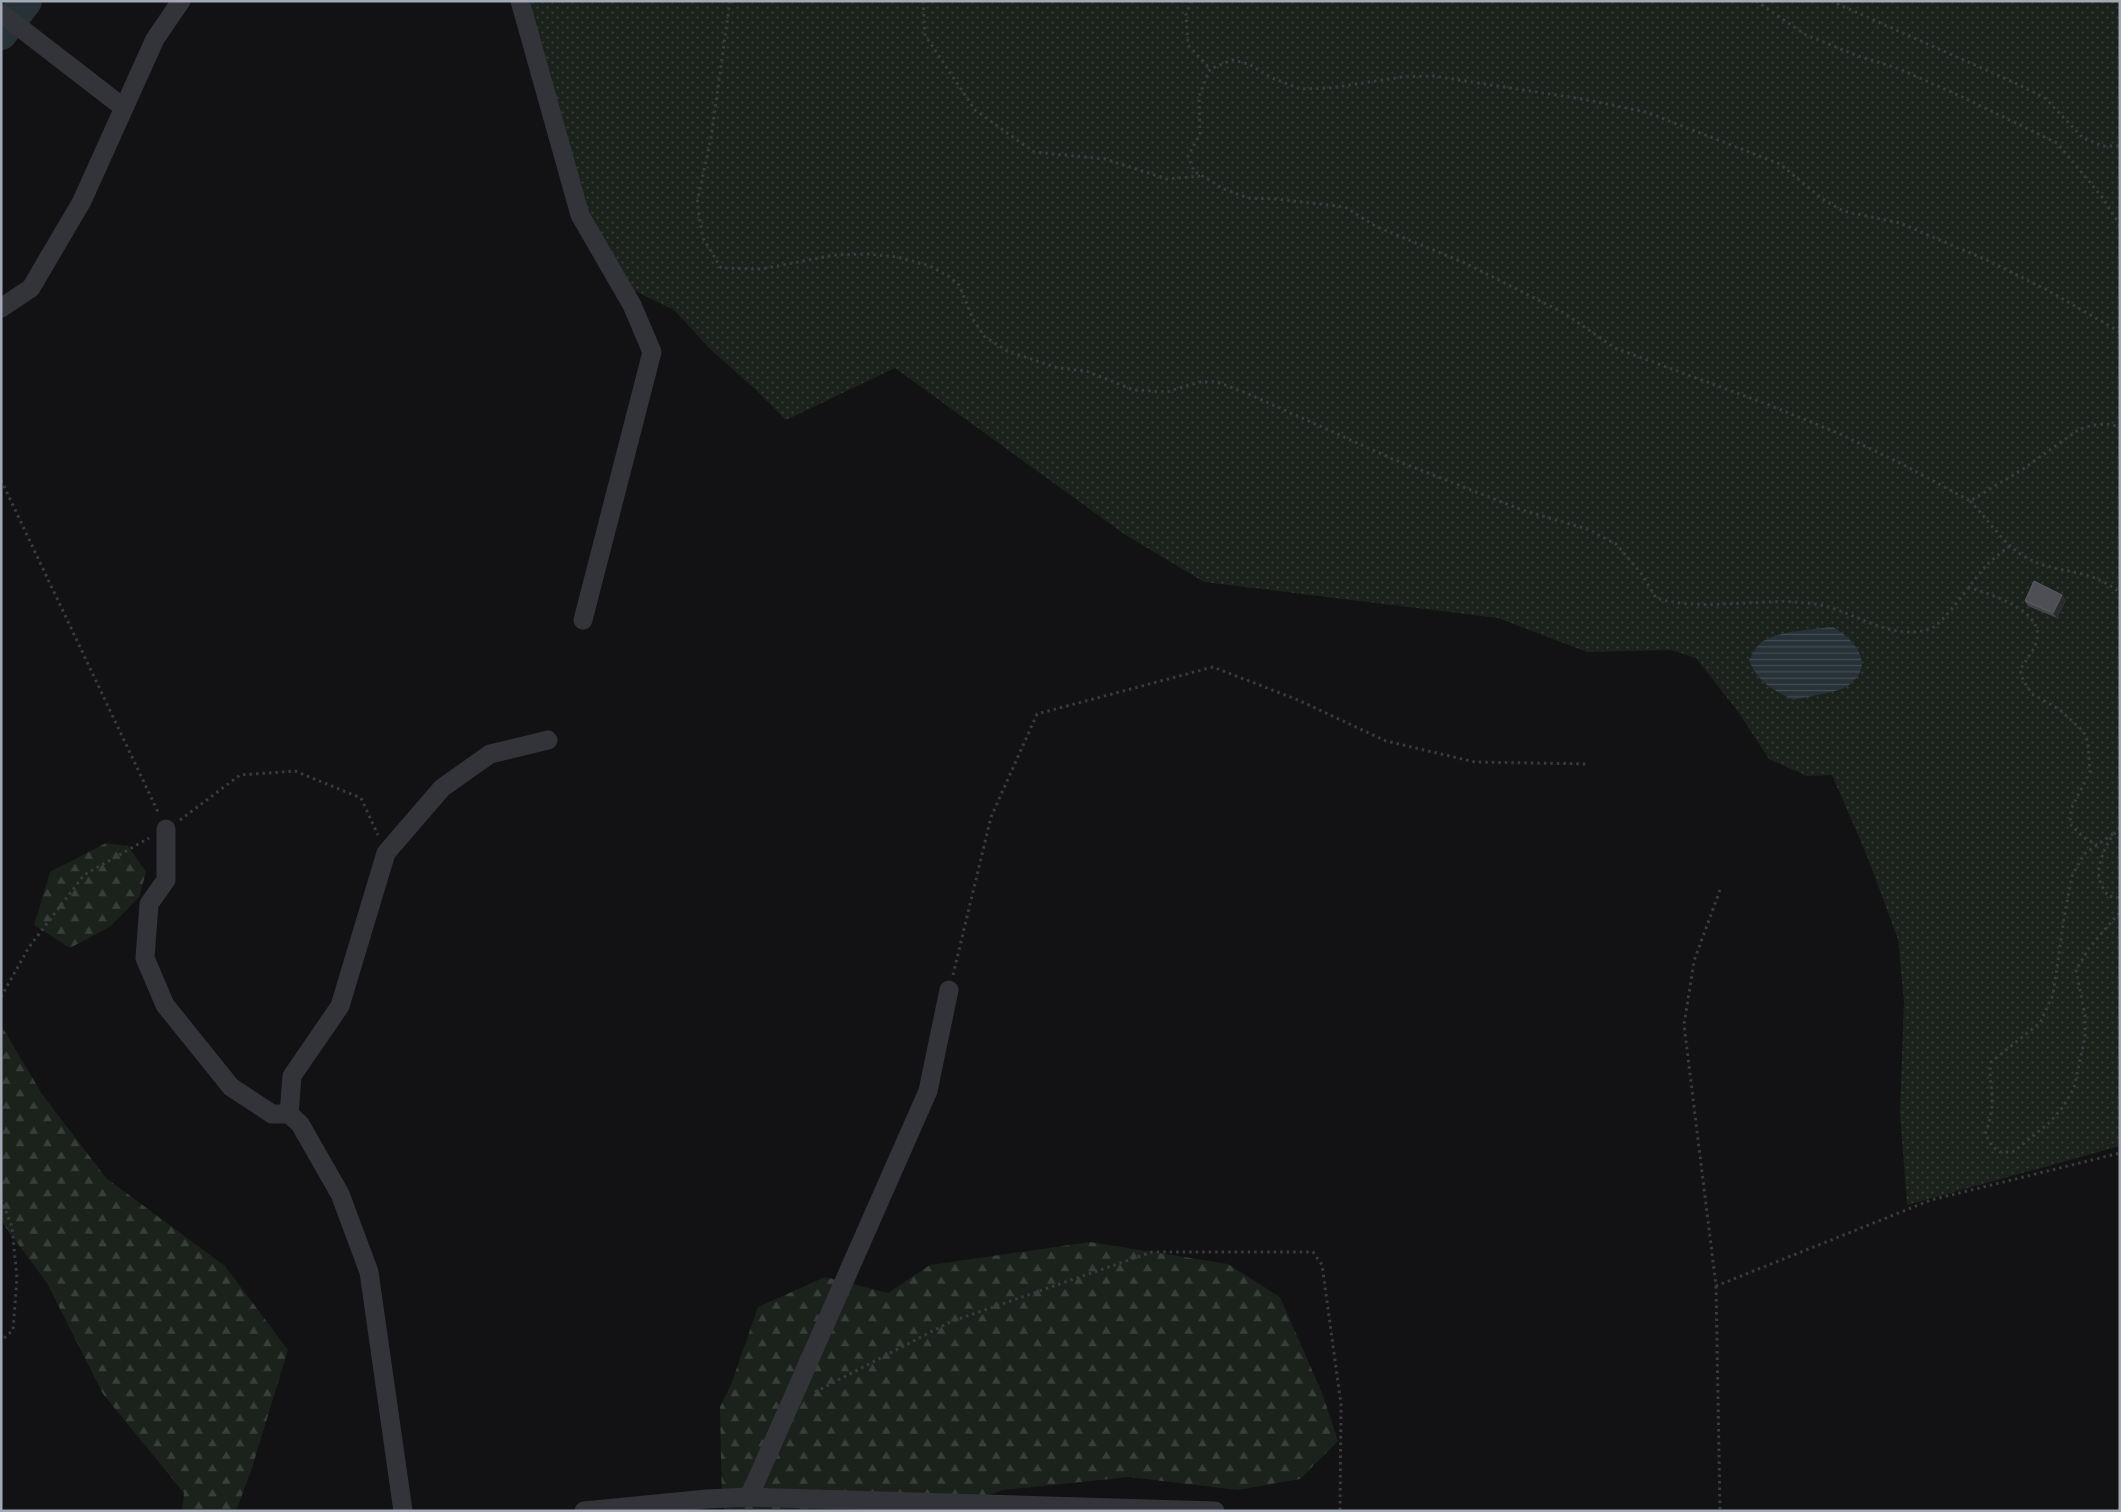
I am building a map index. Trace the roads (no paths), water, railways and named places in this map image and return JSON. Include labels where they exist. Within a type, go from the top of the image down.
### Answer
[{"type":"street","points":[[1,308],[31,288],[82,201],[155,39],[181,1]]},
{"type":"street","points":[[520,1],[580,215],[632,305],[652,352],[583,620]]},
{"type":"street","points":[[2,14],[124,108]]},
{"type":"street","points":[[289,1114],[292,1076],[340,1006],[386,853],[442,788],[490,754],[548,740]]},
{"type":"street","points":[[166,829],[166,880],[149,904],[145,958],[165,1005],[231,1087],[272,1114],[289,1114],[300,1124],[340,1194],[369,1272],[403,1511]]},
{"type":"street","points":[[749,1497],[928,1091],[949,990]]},
{"type":"street","points":[[584,1511],[691,1506],[749,1497],[1215,1511]]},
{"type":"waterway","points":[[1,34],[26,1]]}]
